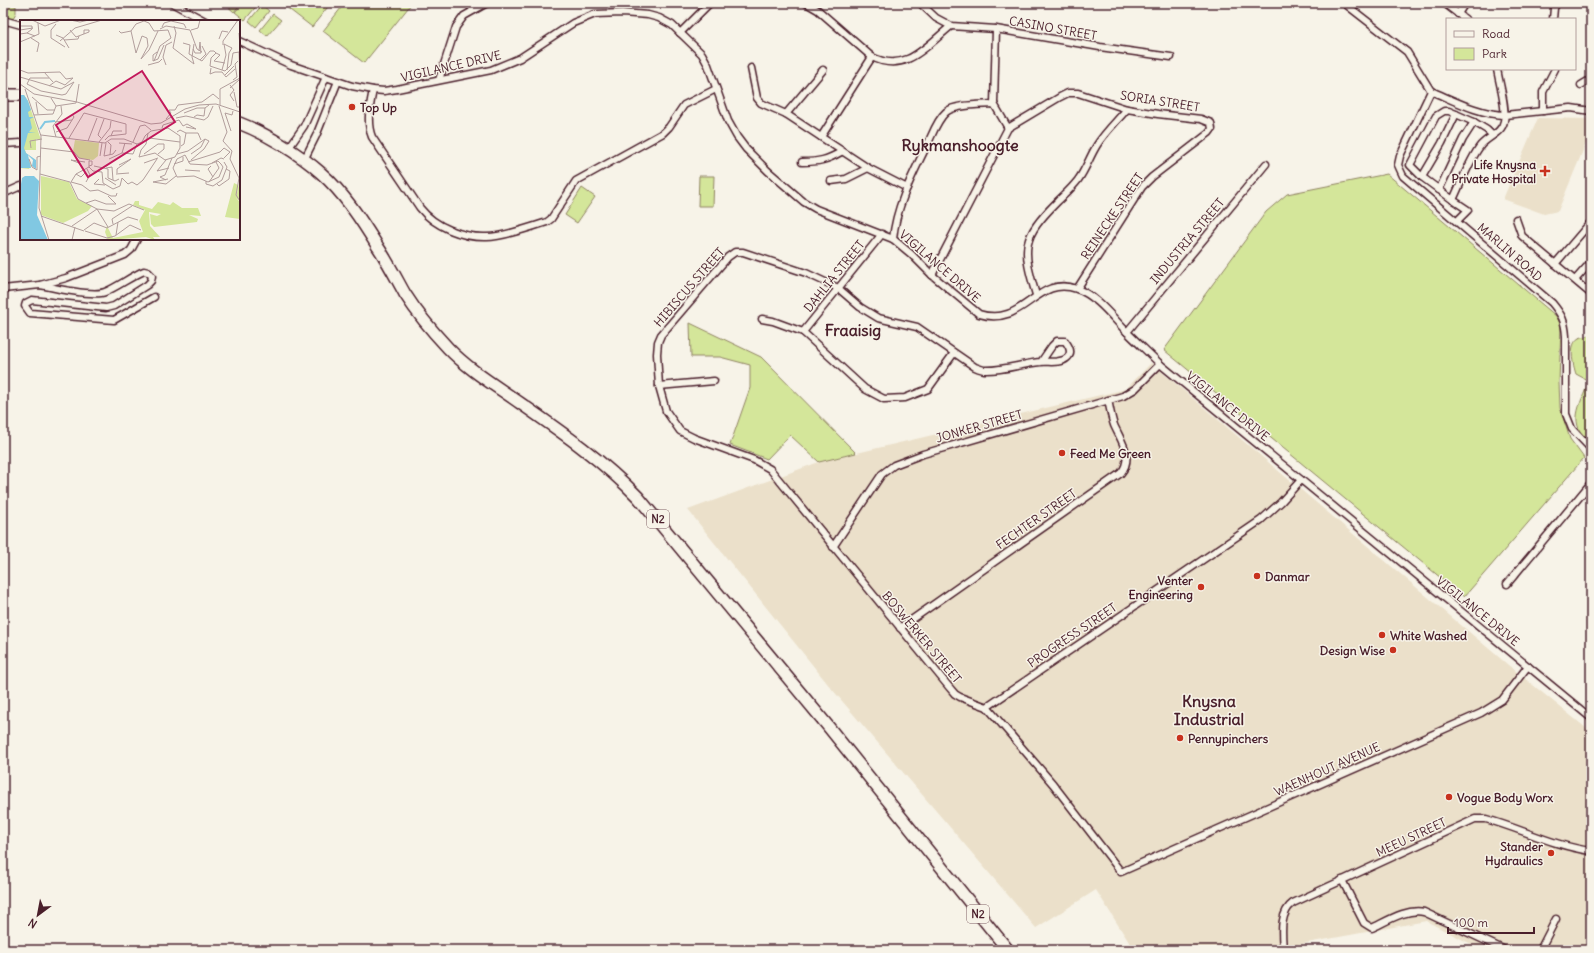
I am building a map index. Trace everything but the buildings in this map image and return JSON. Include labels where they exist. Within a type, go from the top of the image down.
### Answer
[{"type":"highway","points":[[3,95],[20,95]]},
{"type":"highway","name":"N2","points":[[240,123],[260,132],[304,160],[321,173],[339,192],[378,248],[406,295],[421,316],[449,349],[493,384],[583,447],[622,480],[654,514],[827,725],[1008,950]]},
{"type":"street","points":[[172,3],[203,20]]},
{"type":"street","points":[[468,3],[474,10]]},
{"type":"street","points":[[439,80],[456,28],[464,16],[487,3]]},
{"type":"street","points":[[680,33],[710,3]]},
{"type":"street","points":[[806,3],[818,10],[872,57],[882,62],[904,62],[912,58],[951,26],[936,18],[920,3]]},
{"type":"street","points":[[1344,3],[1407,52],[1431,91],[1485,113],[1505,115],[1571,108],[1591,111]]},
{"type":"street","points":[[1444,3],[1464,18]]},
{"type":"street","points":[[1458,14],[1465,3]]},
{"type":"street","points":[[1553,18],[1554,8],[1557,3]]},
{"type":"street","name":"VIGILANCE DRIVE","points":[[240,41],[291,65],[352,86],[384,91],[491,70],[520,58],[573,23],[595,14],[605,12],[648,15],[659,18],[672,25],[702,54],[708,65],[728,121],[746,149],[768,171],[804,202],[816,209],[893,239],[932,275],[979,314],[989,317],[999,317],[1017,311],[1036,295],[1050,289],[1060,287],[1077,289],[1093,298],[1160,364],[1591,718]]},
{"type":"street","points":[[3,20],[20,25]]},
{"type":"street","name":"CASINO STREET","points":[[951,26],[996,29],[1100,47],[1171,57]]},
{"type":"street","points":[[932,275],[1008,128],[994,104],[996,29]]},
{"type":"street","points":[[820,138],[872,57]]},
{"type":"street","points":[[751,68],[758,101],[786,114],[841,152],[907,188]]},
{"type":"street","points":[[786,114],[823,70]]},
{"type":"street","points":[[1453,200],[1480,147],[1501,128],[1505,115],[1497,70]]},
{"type":"street","points":[[1543,111],[1543,92],[1554,70]]},
{"type":"street","points":[[288,149],[304,126],[326,77]]},
{"type":"street","points":[[1581,85],[1591,79]]},
{"type":"street","points":[[304,160],[316,136],[338,81]]},
{"type":"street","points":[[372,90],[369,113],[369,130],[372,137],[427,217],[439,225],[472,236],[488,237],[551,220],[576,181],[663,133],[684,105],[716,89]]},
{"type":"street","name":"MARLIN ROAD","points":[[1431,91],[1402,150],[1398,165],[1400,170],[1407,180],[1458,221],[1552,303],[1561,314],[1565,325],[1566,336],[1566,414],[1572,429],[1591,449]]},
{"type":"street","name":"SORIA STREET","points":[[1008,128],[1036,113],[1060,97],[1072,93],[1078,93],[1127,109],[1209,121],[1212,125],[1209,133]]},
{"type":"street","points":[[893,239],[896,220],[907,188],[934,131],[945,112],[956,108],[994,104]]},
{"type":"street","points":[[1036,295],[1027,258],[1029,236],[1044,215],[1078,180],[1096,145],[1127,109]]},
{"type":"street","points":[[1458,221],[1468,210],[1422,177],[1410,165],[1436,116],[1444,111],[1449,111],[1474,122],[1492,135]]},
{"type":"street","points":[[1422,177],[1442,143],[1456,114]]},
{"type":"street","points":[[1439,190],[1463,139],[1474,122]]},
{"type":"street","name":"REINECKE STREET","points":[[1077,289],[1142,188],[1152,176],[1209,133]]},
{"type":"street","points":[[3,144],[20,143]]},
{"type":"street","points":[[802,162],[816,162],[825,160],[841,152]]},
{"type":"street","name":"INDUSTRIA STREET","points":[[1126,332],[1266,164]]},
{"type":"street","points":[[831,181],[846,179],[868,168]]},
{"type":"street","points":[[3,194],[20,186]]},
{"type":"street","points":[[1516,219],[1522,236],[1591,294]]},
{"type":"street","points":[[1555,264],[1591,222]]},
{"type":"street","name":"DAHLIA STREET","points":[[803,332],[882,234]]},
{"type":"street","points":[[3,289],[40,285],[66,278],[126,255],[131,250],[136,240]]},
{"type":"street","name":"HIBISCUS STREET","points":[[776,475],[764,465],[694,438],[680,431],[666,410],[659,386],[657,354],[658,342],[661,335],[728,257],[735,252],[743,252],[789,266],[838,288]]},
{"type":"street","points":[[1575,280],[1591,262]]},
{"type":"street","points":[[40,285],[58,290],[96,294],[104,293],[144,271],[148,272],[152,276],[151,281],[114,306],[106,308],[32,300],[26,302],[25,306],[30,313],[114,320],[154,297]]},
{"type":"street","points":[[838,288],[871,315],[884,320],[917,327],[974,367],[982,370],[1064,360],[1069,355],[1069,346],[1065,342],[1057,341],[1041,362]]},
{"type":"street","points":[[762,319],[773,321],[803,332],[865,390],[884,399],[894,400],[905,398],[928,389],[954,353]]},
{"type":"street","name":"JONKER STREET","points":[[834,547],[882,474],[894,465],[923,454],[1123,396],[1135,389],[1160,364]]},
{"type":"street","points":[[659,386],[714,381]]},
{"type":"street","name":"FECHTER STREET","points":[[900,628],[1125,468],[1127,454],[1114,424],[1108,400]]},
{"type":"street","name":"BOSWERKER STREET","points":[[776,475],[955,694],[988,707],[1122,872]]},
{"type":"street","name":"PROGRESS STREET","points":[[988,707],[1261,520],[1302,480]]},
{"type":"street","points":[[1507,584],[1591,483]]},
{"type":"street","name":"WAENHOUT AVENUE","points":[[1122,872],[1481,713],[1502,700],[1528,666]]},
{"type":"street","name":"MEEU STREET","points":[[1283,950],[1283,916],[1288,906],[1475,820],[1486,819],[1555,844],[1574,849],[1591,851]]},
{"type":"street","points":[[1342,880],[1364,923],[1372,928],[1409,912],[1418,911],[1424,912],[1505,950]]},
{"type":"street","points":[[1540,950],[1556,919]]},
{"type":"shaded area","name":"Life Knysna Private Hospital","points":[[1538,118],[1591,119],[1591,131],[1558,211],[1544,214],[1503,199]]},
{"type":"shaded area","points":[[1151,363],[1507,664],[1591,732],[1591,950],[1483,950],[1426,921],[1269,950],[1134,950],[1096,890],[1036,928],[831,688],[688,510],[819,462],[1126,389]]},
{"type":"green space","points":[[3,3],[16,6],[16,13],[3,35]]},
{"type":"green space","points":[[224,3],[241,3],[234,12]]},
{"type":"green space","points":[[243,3],[259,3],[245,20],[235,12]]},
{"type":"green space","points":[[281,3],[331,3],[312,27]]},
{"type":"green space","points":[[345,3],[412,3],[364,63],[323,31]]},
{"type":"green space","points":[[262,5],[269,11],[256,27],[249,21]]},
{"type":"green space","points":[[273,14],[281,20],[267,36],[260,30]]},
{"type":"green space","points":[[1387,174],[1556,316],[1561,325],[1559,382],[1560,408],[1570,439],[1584,458],[1464,597],[1164,350],[1266,212],[1287,194]]},
{"type":"green space","points":[[699,176],[714,176],[713,206],[698,206]]},
{"type":"green space","points":[[582,188],[595,197],[577,223],[565,215]]},
{"type":"green space","points":[[690,323],[761,357],[856,453],[819,462],[790,435],[767,459],[730,445],[750,388],[750,365],[720,357],[691,357]]},
{"type":"green space","points":[[1591,334],[1591,444],[1583,436],[1577,421],[1579,406],[1589,381],[1576,374],[1572,350],[1573,345],[1579,338]]},
{"type":"place","name":"Top Up","points":[[352,107]]},
{"type":"place","name":"Life Knysna Private Hospital","points":[[1545,171]]},
{"type":"place","name":"Feed Me Green","points":[[1062,453]]},
{"type":"place","name":"Danmar","points":[[1257,576]]},
{"type":"place","name":"Venter Engineering","points":[[1201,587]]},
{"type":"place","name":"White Washed","points":[[1382,635]]},
{"type":"place","name":"Design Wise","points":[[1393,650]]},
{"type":"place","name":"Pennypinchers","points":[[1180,738]]},
{"type":"place","name":"Vogue Body Worx","points":[[1449,797]]},
{"type":"place","name":"Stander Hydraulics","points":[[1551,853]]},
{"type":"district","name":"Rykmanshoogte","points":[[960,145]]},
{"type":"district","name":"Fraaisig","points":[[853,330]]},
{"type":"district","name":"Knysna Industrial","points":[[1209,710]]}]
